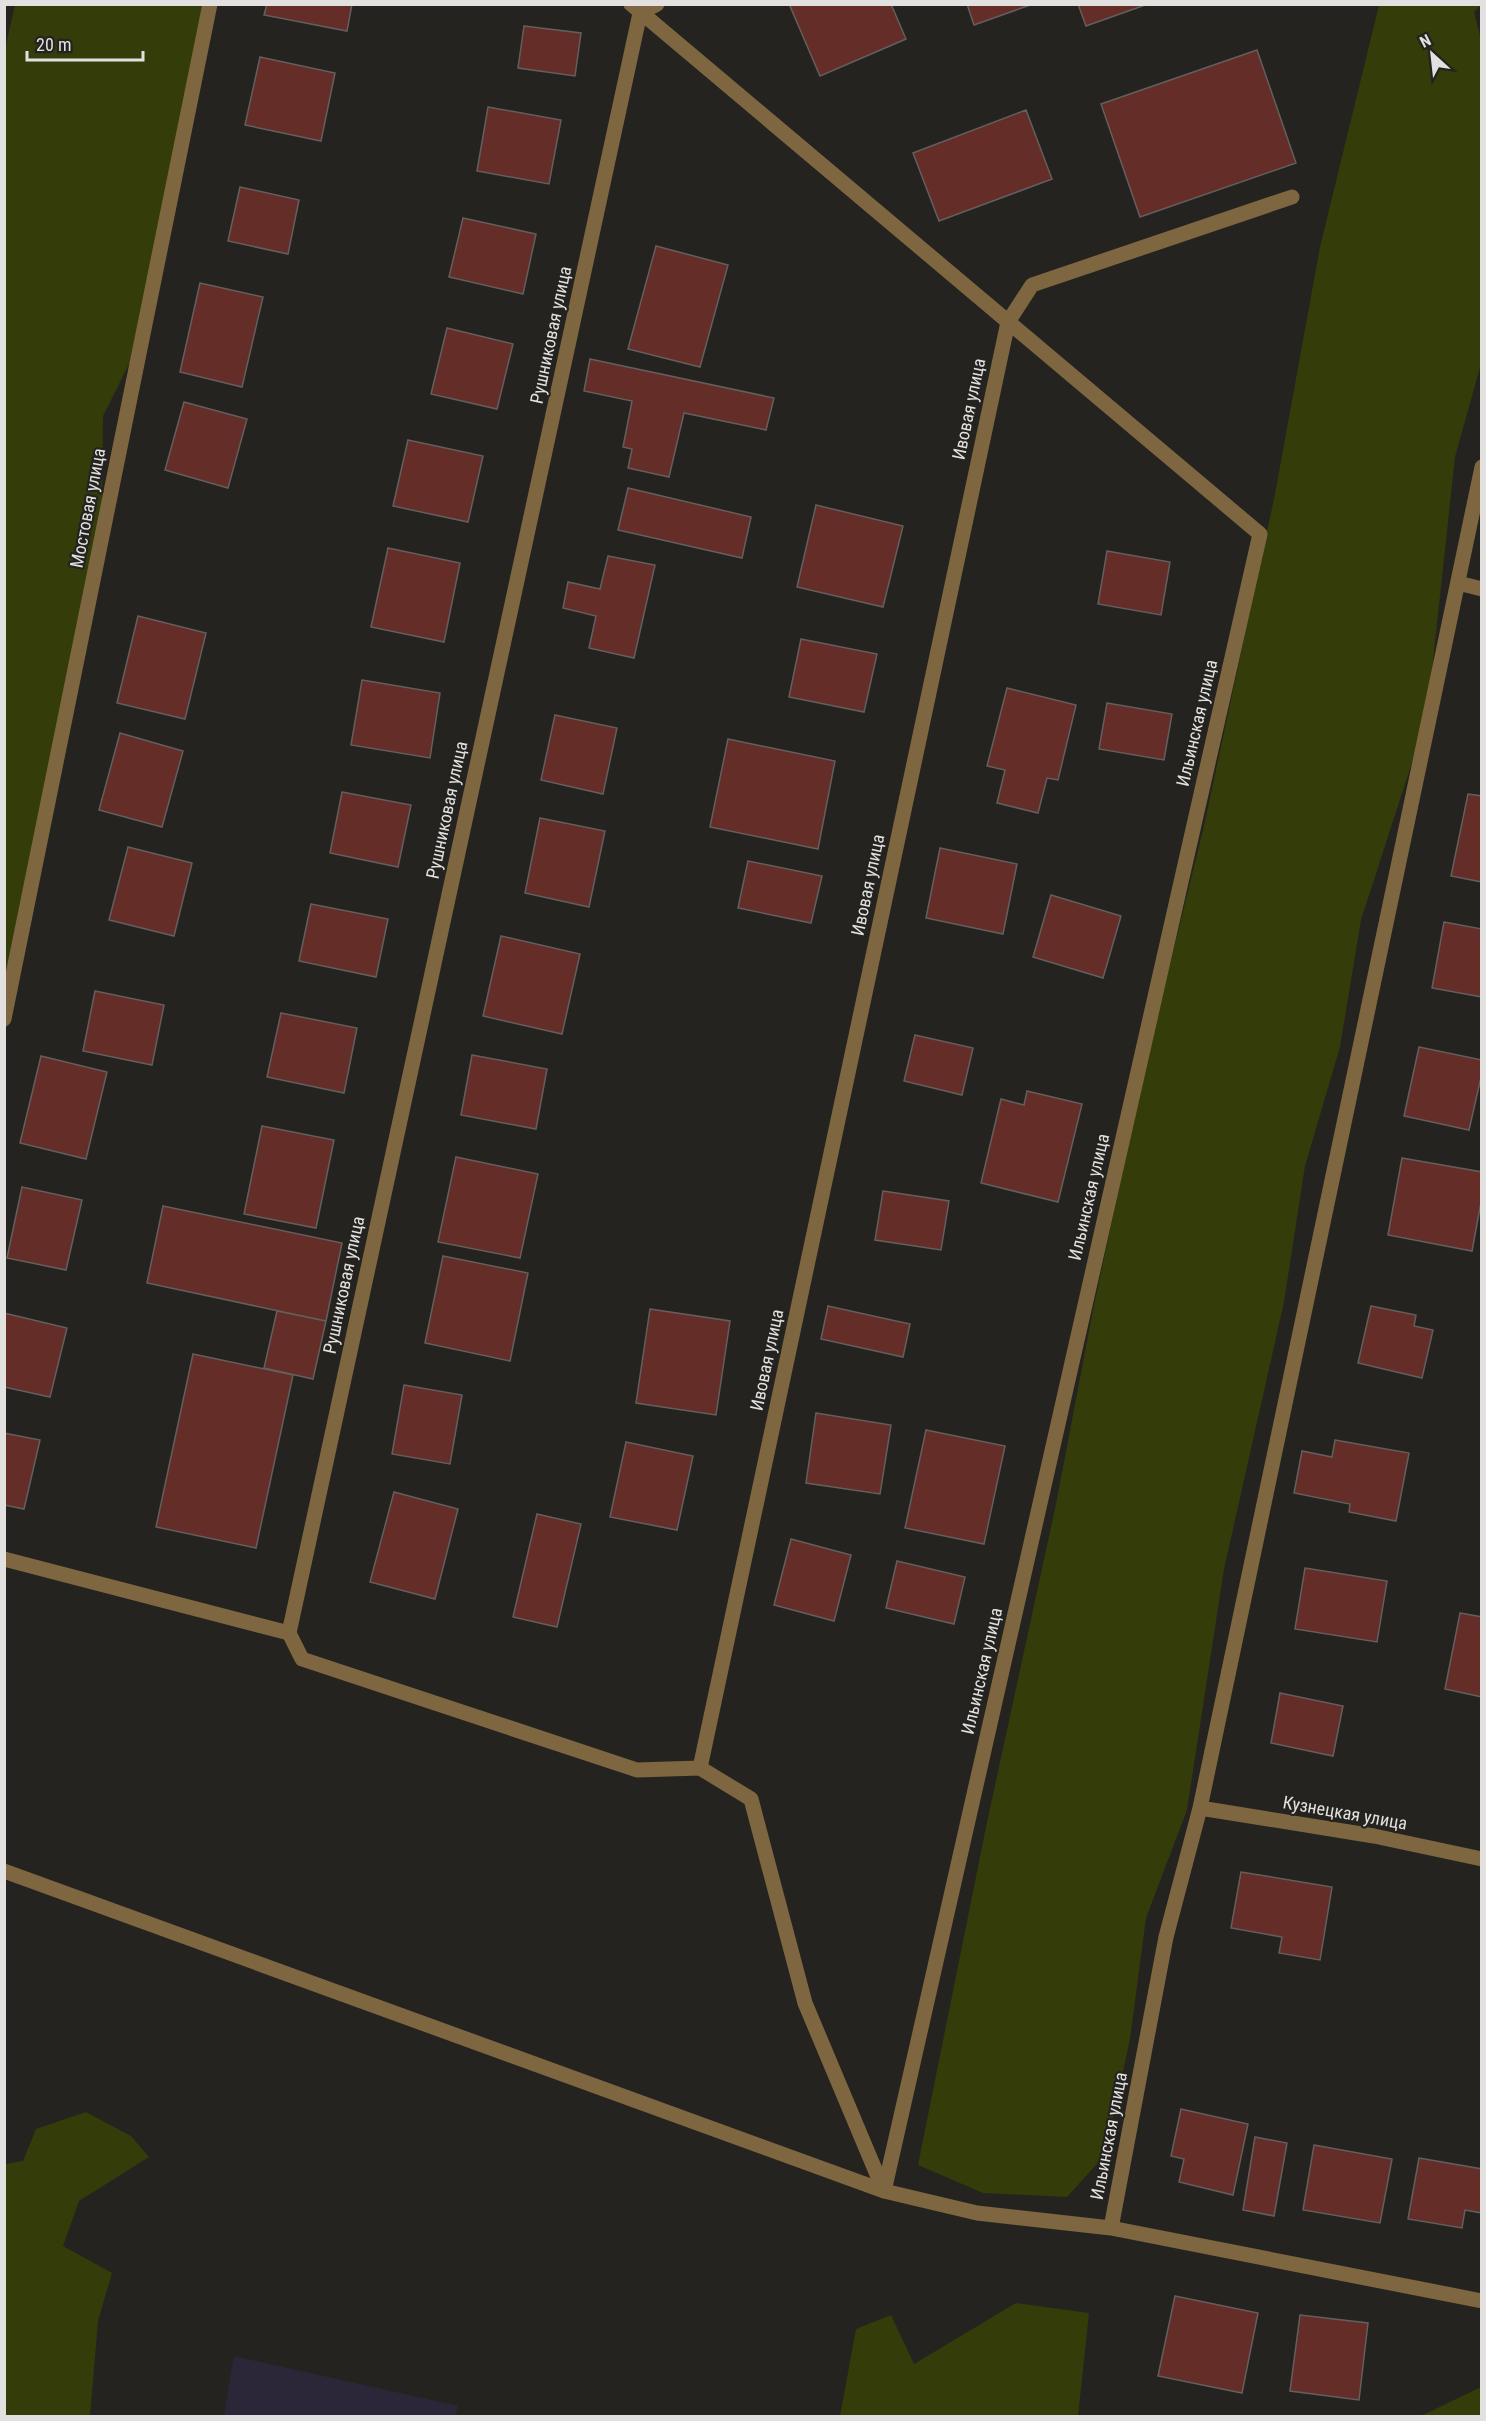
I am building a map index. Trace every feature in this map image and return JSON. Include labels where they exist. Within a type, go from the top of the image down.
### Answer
[{"type":"street","name":"Мостовая улица","points":[[4,1019],[210,4]]},
{"type":"street","points":[[636,9],[657,4]]},
{"type":"street","points":[[636,9],[1008,322]]},
{"type":"street","name":"Рушниковая улица","points":[[289,1633],[636,9]]},
{"type":"street","name":"Ивовая улица","points":[[700,1768],[1008,322],[1032,285],[1292,197]]},
{"type":"street","name":"Ильинская улица","points":[[884,2191],[1260,534],[1008,322]]},
{"type":"street","name":"Ильинская улица","points":[[1111,2228],[1166,1937],[1200,1808],[1482,466]]},
{"type":"street","points":[[1458,584],[1482,589]]},
{"type":"street","points":[[4,1559],[289,1633],[302,1659],[626,1767],[637,1770],[700,1768],[751,1799],[805,2003],[884,2191]]},
{"type":"street","name":"Кузнецкая улица","points":[[1200,1808],[1374,1836],[1482,1859]]},
{"type":"street","points":[[4,1871],[884,2191],[977,2213],[1111,2228],[1482,2301]]},
{"type":"shaded area","points":[[234,2356],[458,2406],[455,2416],[224,2416]]},
{"type":"green space","points":[[15,5],[207,5],[131,360],[103,416],[102,505],[4,987],[5,49]]},
{"type":"green space","points":[[1379,5],[1481,5],[1474,12],[1482,44],[1481,364],[1455,457],[1427,716],[1361,920],[1340,1047],[1305,1166],[1284,1302],[1224,1569],[1187,1810],[1146,1918],[1130,2039],[1105,2155],[1067,2197],[983,2193],[918,2165],[986,1827],[1056,1504],[1093,1310],[1146,1062],[1204,826],[1275,494],[1320,247]]},
{"type":"green space","points":[[86,2112],[131,2136],[149,2157],[79,2201],[63,2246],[112,2273],[98,2321],[90,2416],[5,2416],[5,2164],[23,2161],[36,2129]]},
{"type":"green space","points":[[1016,2303],[1089,2313],[1078,2416],[840,2416],[856,2329],[891,2315],[914,2364]]},
{"type":"green space","points":[[1481,2387],[1481,2416],[1421,2416]]},
{"type":"building","points":[[267,4],[352,4],[347,31],[264,15]]},
{"type":"building","points":[[794,4],[891,4],[906,39],[820,76],[790,6]]},
{"type":"building","points":[[967,4],[1033,4],[974,25]]},
{"type":"building","points":[[1078,4],[1148,4],[1086,26]]},
{"type":"building","points":[[524,26],[581,33],[575,76],[518,68]]},
{"type":"building","points":[[1257,50],[1296,163],[1140,217],[1101,104]]},
{"type":"building","points":[[260,57],[335,73],[321,141],[245,125]]},
{"type":"building","points":[[488,107],[561,120],[549,184],[477,171]]},
{"type":"building","points":[[1026,110],[1052,179],[939,221],[913,153]]},
{"type":"building","points":[[240,187],[299,200],[288,254],[228,241]]},
{"type":"building","points":[[463,218],[536,234],[523,294],[449,277]]},
{"type":"building","points":[[656,246],[728,265],[700,367],[628,349]]},
{"type":"building","points":[[200,283],[263,297],[242,387],[180,372]]},
{"type":"building","points":[[447,328],[513,344],[497,409],[431,394]]},
{"type":"building","points":[[590,359],[774,398],[766,430],[684,413],[669,477],[628,468],[632,449],[623,447],[632,401],[584,391]]},
{"type":"building","points":[[184,402],[247,419],[228,488],[165,470]]},
{"type":"building","points":[[408,440],[483,456],[468,522],[393,506]]},
{"type":"building","points":[[628,488],[751,517],[742,558],[618,530]]},
{"type":"building","points":[[816,505],[903,526],[883,607],[797,587]]},
{"type":"building","points":[[388,548],[460,563],[444,642],[371,627]]},
{"type":"building","points":[[1107,551],[1170,562],[1161,615],[1098,604]]},
{"type":"building","points":[[608,556],[655,565],[634,658],[589,648],[596,616],[563,608],[568,582],[600,589]]},
{"type":"building","points":[[138,616],[206,633],[185,719],[117,703]]},
{"type":"building","points":[[801,639],[877,654],[864,712],[789,697]]},
{"type":"building","points":[[362,680],[440,693],[430,758],[351,745]]},
{"type":"building","points":[[1007,688],[1076,705],[1058,780],[1047,778],[1038,813],[997,803],[1005,770],[987,766]]},
{"type":"building","points":[[1107,703],[1172,714],[1164,760],[1099,749]]},
{"type":"building","points":[[555,715],[617,728],[603,794],[541,780]]},
{"type":"building","points":[[120,733],[183,751],[162,827],[99,810]]},
{"type":"building","points":[[728,739],[835,761],[818,849],[710,827]]},
{"type":"building","points":[[342,792],[411,805],[398,867],[330,853]]},
{"type":"building","points":[[1468,794],[1482,796],[1482,882],[1451,876]]},
{"type":"building","points":[[540,818],[605,831],[589,907],[525,893]]},
{"type":"building","points":[[128,847],[192,863],[174,936],[109,920]]},
{"type":"building","points":[[940,848],[1017,864],[1003,934],[926,918]]},
{"type":"building","points":[[748,861],[822,876],[811,923],[738,908]]},
{"type":"building","points":[[1051,895],[1121,916],[1103,978],[1033,957]]},
{"type":"building","points":[[311,904],[388,919],[376,977],[299,961]]},
{"type":"building","points":[[1444,922],[1482,929],[1482,997],[1432,988]]},
{"type":"building","points":[[501,936],[580,954],[562,1034],[483,1016]]},
{"type":"building","points":[[95,991],[164,1005],[152,1065],[83,1051]]},
{"type":"building","points":[[281,1013],[357,1028],[344,1093],[267,1077]]},
{"type":"building","points":[[915,1035],[973,1048],[962,1095],[904,1081]]},
{"type":"building","points":[[1419,1047],[1482,1060],[1482,1073],[1469,1130],[1404,1116]]},
{"type":"building","points":[[472,1055],[547,1069],[536,1129],[461,1115]]},
{"type":"building","points":[[41,1056],[107,1072],[86,1159],[20,1143]]},
{"type":"building","points":[[1027,1091],[1082,1104],[1058,1202],[981,1183],[1001,1099],[1024,1105]]},
{"type":"building","points":[[262,1126],[334,1140],[316,1228],[244,1214]]},
{"type":"building","points":[[456,1157],[538,1174],[520,1258],[438,1242]]},
{"type":"building","points":[[1402,1158],[1482,1172],[1482,1197],[1472,1251],[1388,1235]]},
{"type":"building","points":[[22,1187],[82,1200],[66,1270],[7,1258]]},
{"type":"building","points":[[883,1191],[949,1201],[941,1250],[875,1240]]},
{"type":"building","points":[[163,1206],[342,1243],[326,1321],[147,1283]]},
{"type":"building","points":[[443,1256],[528,1273],[510,1361],[425,1343]]},
{"type":"building","points":[[828,1306],[910,1324],[903,1357],[821,1339]]},
{"type":"building","points":[[1371,1306],[1416,1315],[1414,1326],[1433,1330],[1422,1378],[1358,1363]]},
{"type":"building","points":[[650,1309],[730,1321],[716,1415],[636,1403]]},
{"type":"building","points":[[277,1311],[326,1321],[313,1379],[264,1368]]},
{"type":"building","points":[[4,1313],[67,1328],[50,1397],[4,1387]]},
{"type":"building","points":[[193,1354],[293,1375],[256,1548],[156,1527]]},
{"type":"building","points":[[404,1385],[462,1395],[450,1464],[392,1454]]},
{"type":"building","points":[[816,1413],[891,1425],[880,1494],[806,1483]]},
{"type":"building","points":[[926,1430],[1005,1446],[984,1544],[905,1528]]},
{"type":"building","points":[[4,1433],[40,1440],[24,1509],[4,1505]]},
{"type":"building","points":[[1335,1440],[1409,1453],[1396,1521],[1349,1512],[1350,1504],[1294,1493],[1302,1451],[1332,1457]]},
{"type":"building","points":[[626,1442],[693,1456],[677,1530],[610,1517]]},
{"type":"building","points":[[394,1492],[458,1509],[435,1599],[370,1582]]},
{"type":"building","points":[[537,1514],[581,1524],[557,1627],[513,1617]]},
{"type":"building","points":[[791,1539],[851,1555],[834,1621],[774,1605]]},
{"type":"building","points":[[897,1561],[965,1577],[954,1624],[886,1608]]},
{"type":"building","points":[[1305,1568],[1387,1581],[1377,1642],[1295,1629]]},
{"type":"building","points":[[1460,1613],[1482,1617],[1482,1697],[1445,1689]]},
{"type":"building","points":[[1280,1693],[1343,1706],[1333,1756],[1271,1743]]},
{"type":"building","points":[[1241,1872],[1332,1887],[1320,1960],[1279,1953],[1282,1937],[1231,1928]]},
{"type":"building","points":[[1181,2109],[1248,2124],[1233,2195],[1179,2182],[1184,2159],[1171,2156]]},
{"type":"building","points":[[1255,2137],[1287,2143],[1274,2216],[1243,2210]]},
{"type":"building","points":[[1314,2145],[1392,2159],[1380,2223],[1303,2210]]},
{"type":"building","points":[[1419,2158],[1482,2169],[1482,2213],[1465,2210],[1462,2228],[1408,2219]]},
{"type":"building","points":[[1175,2296],[1258,2313],[1242,2393],[1158,2376]]},
{"type":"building","points":[[1300,2315],[1368,2323],[1359,2400],[1290,2391]]}]
